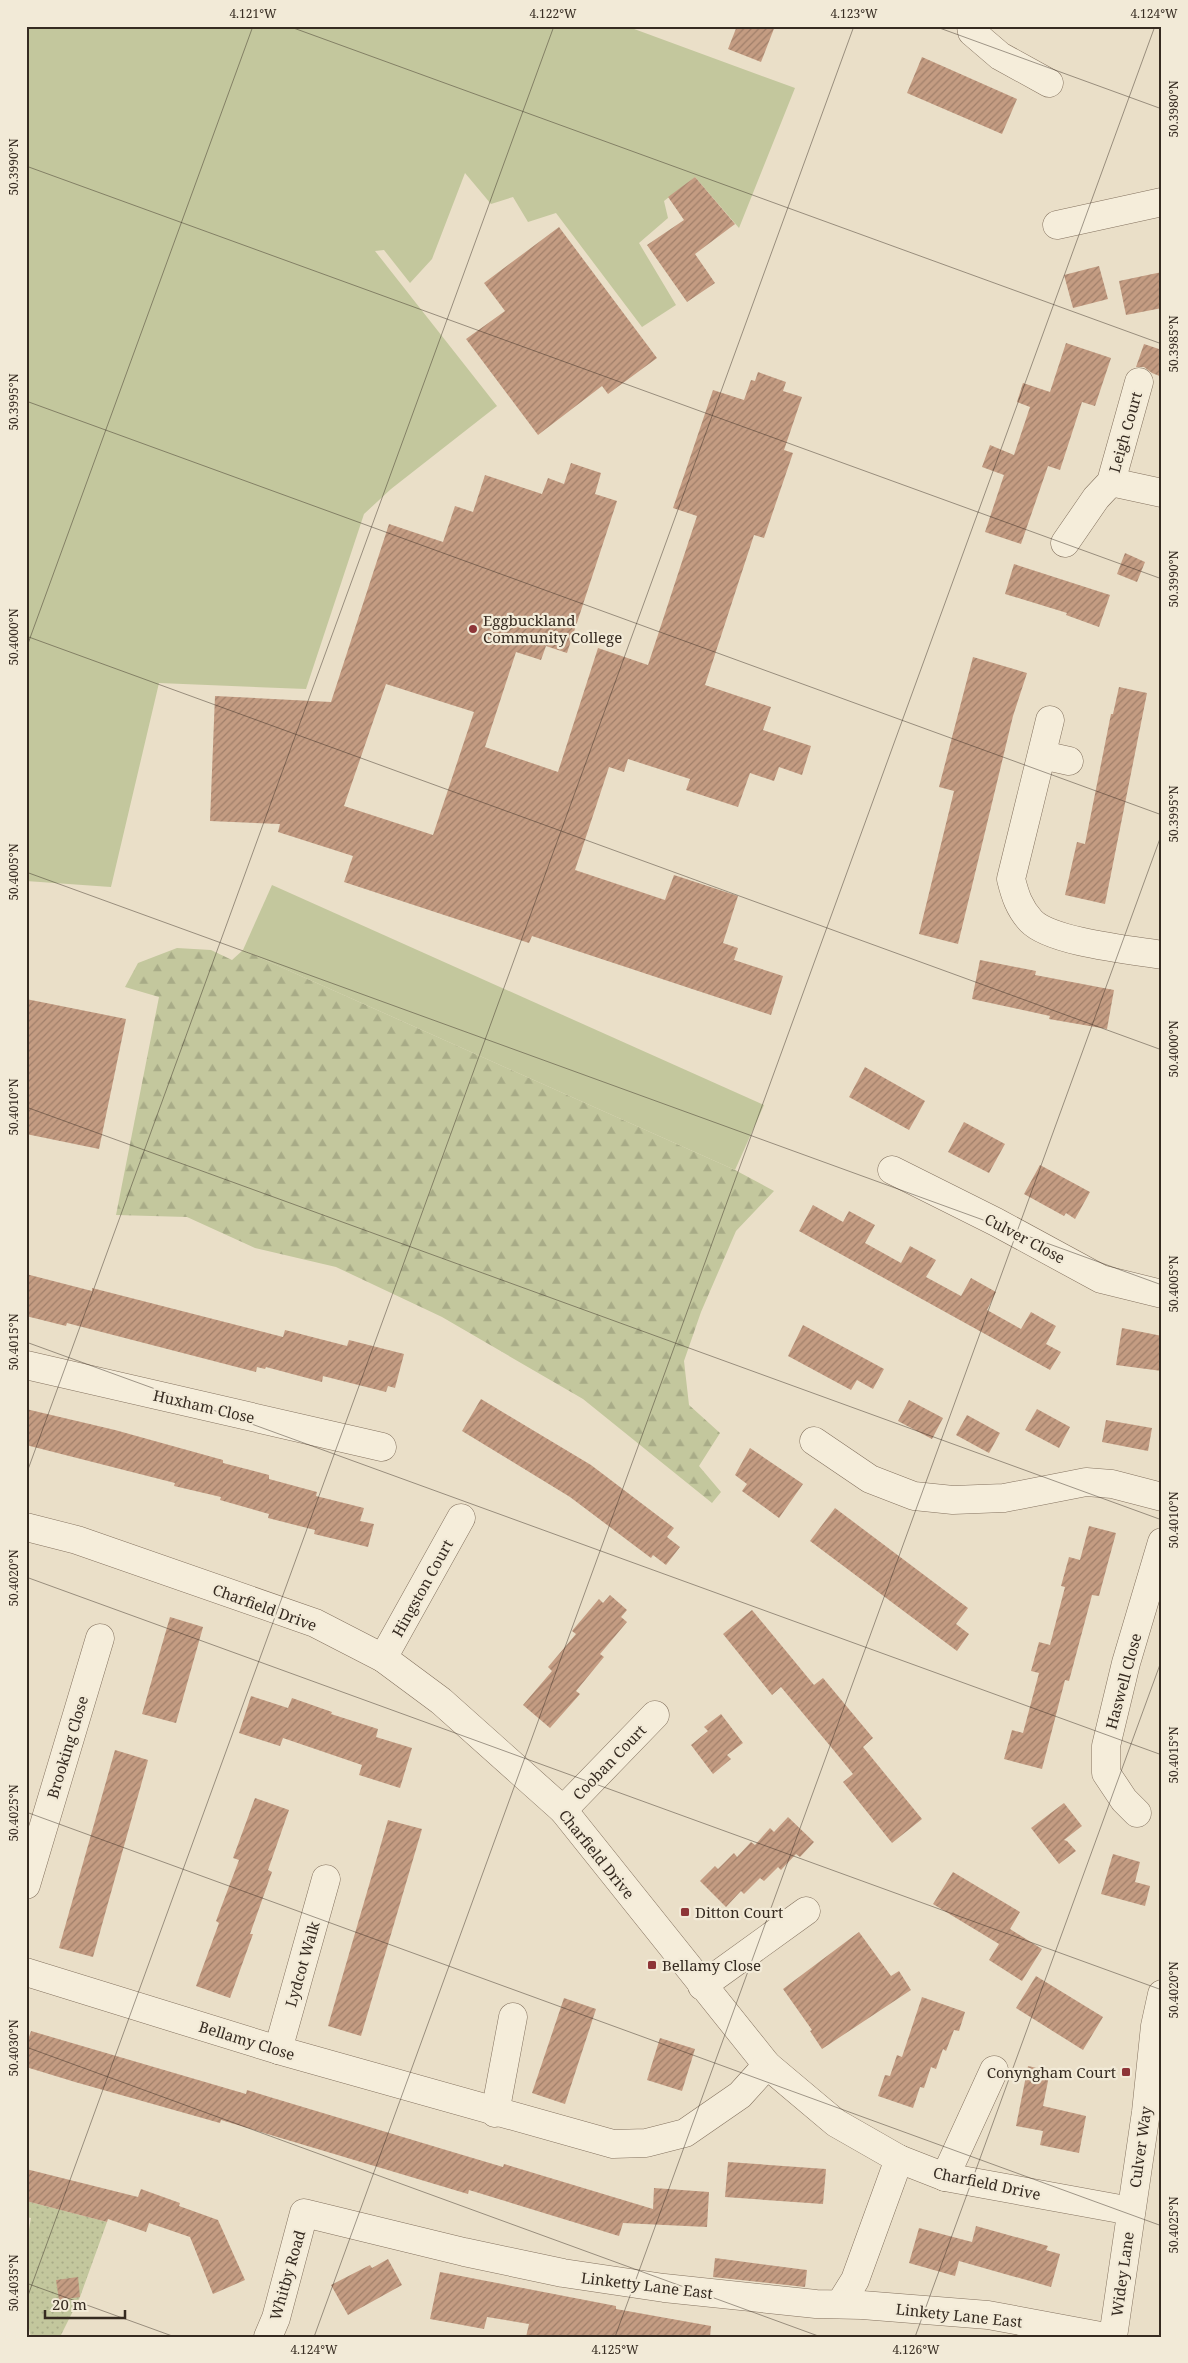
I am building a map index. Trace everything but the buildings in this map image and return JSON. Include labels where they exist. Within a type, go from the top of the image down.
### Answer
[{"type":"street","points":[[971,26],[972,32],[1000,56],[1049,83]]},
{"type":"street","points":[[1057,225],[1162,202]]},
{"type":"street","name":"Leigh Court","points":[[1065,543],[1096,498],[1111,482],[1139,382]]},
{"type":"street","name":"Leigh Court","points":[[1111,482],[1162,493]]},
{"type":"street","points":[[1050,720],[1011,879],[1017,902],[1032,922],[1060,936],[1162,955]]},
{"type":"street","points":[[1042,755],[1069,761]]},
{"type":"street","name":"Culver Close","points":[[892,1170],[996,1222],[1102,1279],[1162,1294]]},
{"type":"street","name":"Huxham Close","points":[[26,1365],[382,1448]]},
{"type":"street","points":[[814,1441],[870,1479],[914,1496],[953,1500],[1004,1498],[1086,1482],[1112,1484],[1162,1497]]},
{"type":"street","name":"Hingston Court","points":[[383,1658],[461,1518]]},
{"type":"street","name":"Charfield Drive","points":[[26,1528],[77,1540],[315,1623],[383,1658],[441,1701],[563,1810],[767,2065],[836,2123],[898,2159],[945,2177],[1131,2212]]},
{"type":"street","name":"Haswell Close","points":[[1137,1813],[1124,1800],[1106,1773],[1106,1746],[1126,1663],[1162,1542]]},
{"type":"street","name":"Brooking Close","points":[[26,1885],[100,1638]]},
{"type":"street","name":"Cooban Court","points":[[563,1810],[655,1715]]},
{"type":"street","name":"Lydcot Walk","points":[[278,2050],[326,1879]]},
{"type":"street","points":[[702,1986],[806,1911]]},
{"type":"street","name":"Bellamy Close","points":[[26,1972],[278,2050],[495,2113],[613,2144],[646,2143],[685,2132],[740,2095],[767,2065]]},
{"type":"street","name":"Culver Way","points":[[1131,2212],[1146,2112],[1155,2026],[1162,1994]]},
{"type":"street","points":[[495,2113],[513,2017]]},
{"type":"street","points":[[945,2177],[994,2070]]},
{"type":"street","points":[[840,2304],[855,2280],[898,2159]]},
{"type":"street","name":"Widey Lane","points":[[1113,2337],[1131,2212]]},
{"type":"street","name":"Linketty Lane East","points":[[304,2213],[464,2252],[563,2273],[664,2288],[816,2304],[840,2304]]},
{"type":"street","name":"Whitby Road","points":[[268,2337],[276,2318],[304,2213]]},
{"type":"street","name":"Linkety Lane East","points":[[840,2304],[988,2316],[1106,2337]]},
{"type":"green space","points":[[26,26],[626,26],[795,88],[739,228],[695,177],[664,201],[668,218],[639,243],[676,305],[642,327],[556,213],[528,222],[513,197],[491,204],[465,173],[432,259],[410,283],[384,250],[375,251],[497,406],[391,489],[364,514],[306,689],[159,683],[111,887],[26,881]]},
{"type":"green space","points":[[272,885],[764,1105],[735,1170],[243,950]]},
{"type":"green space","points":[[177,948],[211,950],[232,960],[243,950],[735,1170],[774,1191],[736,1231],[701,1312],[684,1361],[689,1405],[720,1433],[699,1466],[721,1492],[712,1503],[583,1399],[442,1317],[336,1267],[255,1248],[187,1217],[116,1215],[159,997],[125,987],[138,963]]},
{"type":"green space","points":[[26,2201],[107,2222],[80,2297],[60,2337],[31,2337],[25,2293],[27,2247],[31,2218],[26,2217]]},
{"type":"place","name":"Eggbuckland Community College","points":[[473,629]]},
{"type":"place","name":"Ditton Court","points":[[685,1912]]},
{"type":"place","name":"Bellamy Close","points":[[652,1965]]},
{"type":"place","name":"Conyngham Court","points":[[1126,2072]]}]
